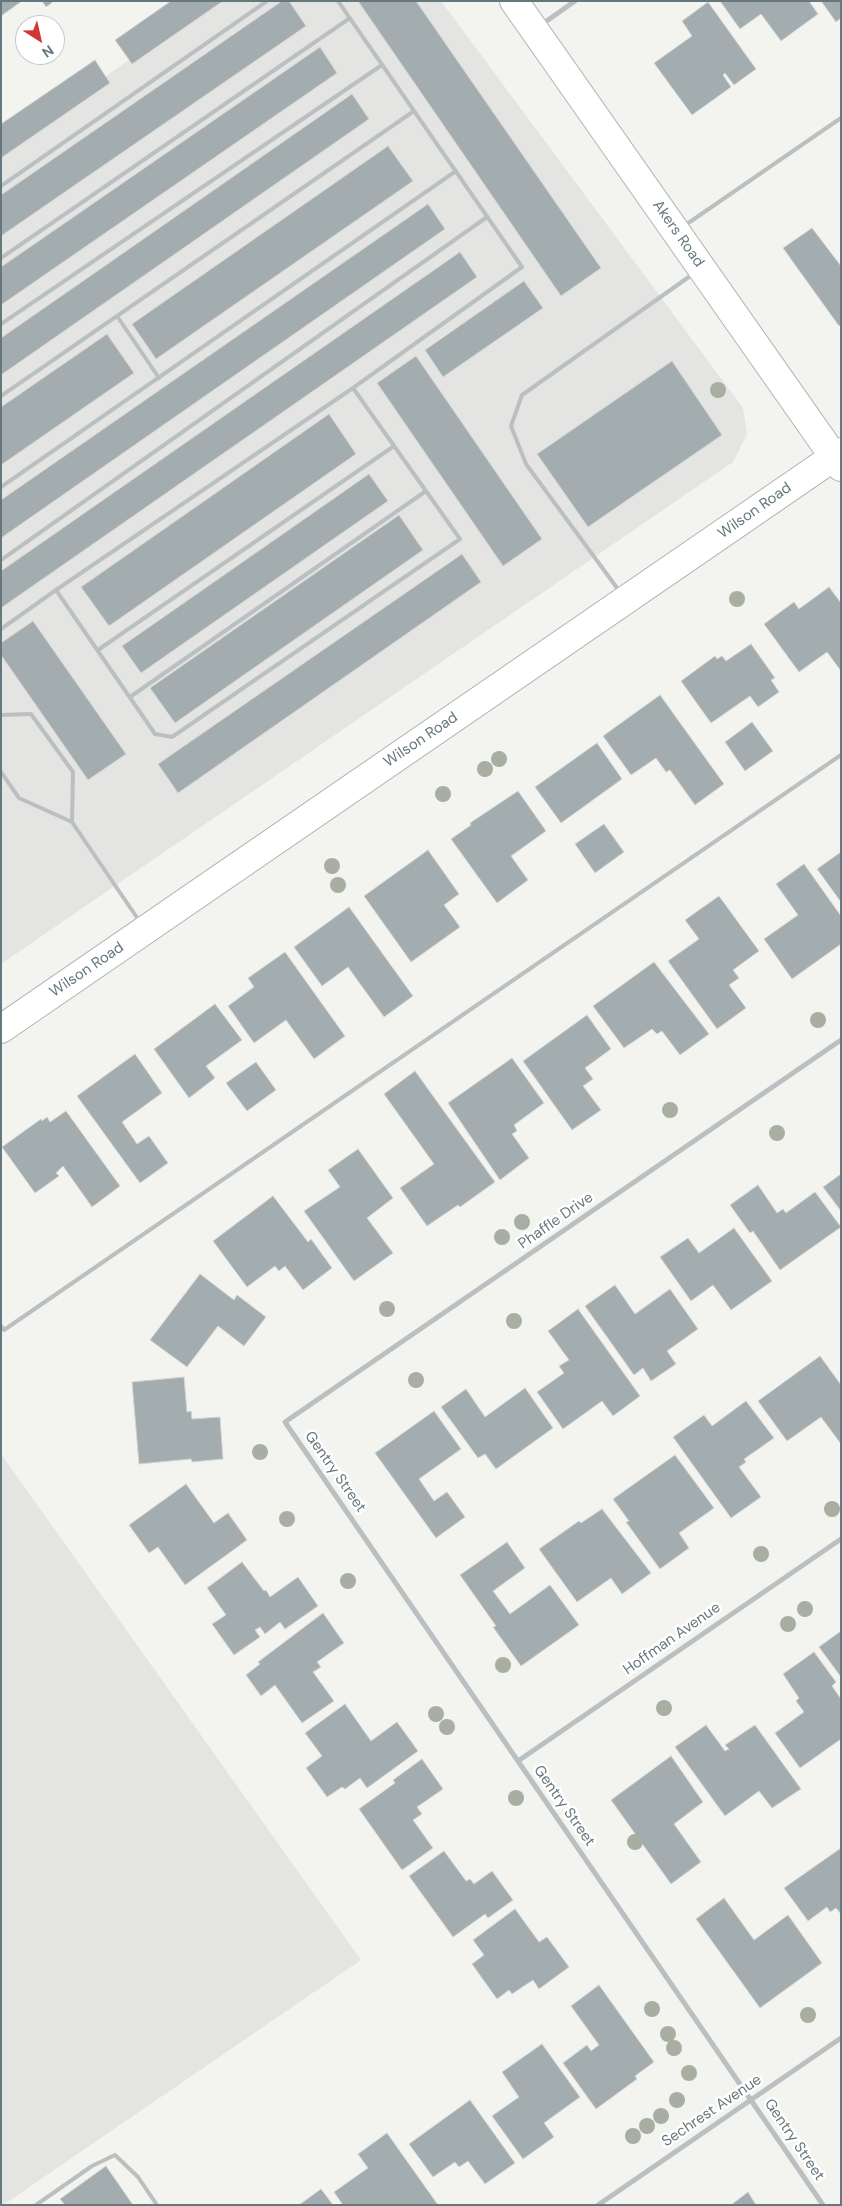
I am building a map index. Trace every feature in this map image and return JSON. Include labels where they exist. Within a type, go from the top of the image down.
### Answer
[{"type":"street","name":"Akers Road","points":[[514,1],[838,459]]},
{"type":"street","points":[[534,30],[575,1]]},
{"type":"street","name":"Wilson Road","points":[[1,1029],[626,600],[838,459]]},
{"type":"street","name":"Phaffle Drive","points":[[285,1422],[841,1040]]},
{"type":"street","name":"Gentry Street","points":[[285,1422],[823,2205]]},
{"type":"street","name":"Hoffman Avenue","points":[[518,1761],[841,1539]]},
{"type":"street","name":"Sechrest Avenue","points":[[598,2205],[841,2038]]},
{"type":"lane","points":[[1,186],[268,1]]},
{"type":"lane","points":[[1,629],[353,388],[522,267],[338,1]]},
{"type":"lane","points":[[1,258],[350,18]]},
{"type":"lane","points":[[1,324],[382,65]]},
{"type":"lane","points":[[1,396],[414,111]]},
{"type":"lane","points":[[676,232],[841,118]]},
{"type":"lane","points":[[1,487],[456,171]]},
{"type":"lane","points":[[1,560],[488,217]]},
{"type":"lane","points":[[626,600],[526,464],[511,426],[522,395],[702,268]]},
{"type":"lane","points":[[117,316],[159,378]]},
{"type":"lane","points":[[56,590],[155,734],[172,737],[460,539],[353,388]]},
{"type":"lane","points":[[98,650],[394,446]]},
{"type":"lane","points":[[130,698],[426,491]]},
{"type":"lane","points":[[1,715],[32,714],[73,772],[72,822]]},
{"type":"lane","points":[[1,1326],[4,1330],[841,754]]},
{"type":"lane","points":[[1,772],[19,798],[72,822],[145,930]]},
{"type":"lane","points":[[36,2205],[92,2166],[115,2155],[138,2177],[157,2205]]},
{"type":"shaded area","points":[[214,1],[441,1],[743,408],[747,434],[733,462],[1,964],[1,149]]},
{"type":"shaded area","points":[[1,1454],[361,1960],[3,2205],[1,2205]]},
{"type":"building","points":[[1,1],[22,1],[1,16]]},
{"type":"building","points":[[42,1],[54,1],[46,7]]},
{"type":"building","points":[[171,1],[223,1],[132,64],[115,40]]},
{"type":"building","points":[[282,1],[289,1],[306,26],[1,236],[1,195]]},
{"type":"building","points":[[358,1],[416,1],[601,268],[561,296]]},
{"type":"building","points":[[720,1],[809,1],[818,14],[781,41],[761,14],[740,29]]},
{"type":"building","points":[[821,1],[841,1],[841,18],[836,22]]},
{"type":"building","points":[[708,2],[756,69],[734,85],[725,73],[723,75],[731,87],[692,115],[654,63],[692,36],[682,21]]},
{"type":"building","points":[[320,47],[337,73],[1,305],[1,267]]},
{"type":"building","points":[[95,60],[110,83],[1,158],[1,124]]},
{"type":"building","points":[[352,94],[369,119],[1,375],[1,338]]},
{"type":"building","points":[[388,146],[413,181],[156,359],[132,324]]},
{"type":"building","points":[[428,204],[445,229],[1,538],[1,500]]},
{"type":"building","points":[[812,228],[841,266],[841,325],[839,326],[783,248]]},
{"type":"building","points":[[460,252],[477,277],[1,608],[1,571]]},
{"type":"building","points":[[524,281],[543,308],[443,377],[425,350]]},
{"type":"building","points":[[107,334],[134,373],[1,465],[1,407]]},
{"type":"building","points":[[416,356],[542,539],[503,566],[377,383]]},
{"type":"building","points":[[672,361],[722,435],[588,527],[537,454]]},
{"type":"building","points":[[329,414],[356,454],[109,626],[81,587]]},
{"type":"building","points":[[369,474],[388,501],[141,673],[122,646]]},
{"type":"building","points":[[399,515],[423,550],[175,723],[150,688]]},
{"type":"building","points":[[462,554],[481,582],[178,793],[158,764]]},
{"type":"building","points":[[829,587],[841,603],[841,671],[827,652],[799,672],[764,624],[794,602],[799,609]]},
{"type":"building","points":[[33,621],[126,754],[88,780],[1,655],[1,643]]},
{"type":"building","points":[[751,644],[775,678],[771,680],[779,692],[758,707],[750,696],[711,723],[681,681],[715,656],[717,659],[722,656],[726,661]]},
{"type":"building","points":[[660,695],[724,784],[695,805],[670,770],[666,772],[656,758],[631,775],[603,736]]},
{"type":"building","points":[[752,722],[773,751],[745,771],[725,742]]},
{"type":"building","points":[[597,743],[622,779],[561,823],[535,787]]},
{"type":"building","points":[[518,791],[546,831],[511,856],[528,880],[497,903],[451,839],[471,825],[470,823]]},
{"type":"building","points":[[604,824],[624,852],[595,873],[575,844]]},
{"type":"building","points":[[428,850],[459,894],[444,905],[460,927],[411,962],[364,896]]},
{"type":"building","points":[[841,852],[841,902],[817,869]]},
{"type":"building","points":[[804,864],[841,916],[841,944],[792,979],[764,939],[798,915],[776,884]]},
{"type":"building","points":[[719,896],[759,951],[733,970],[739,978],[729,985],[746,1008],[717,1029],[668,961],[699,939],[685,920]]},
{"type":"building","points":[[349,907],[413,996],[384,1017],[348,967],[322,986],[294,947]]},
{"type":"building","points":[[285,952],[345,1036],[314,1059],[286,1020],[254,1043],[228,1006],[254,987],[248,978]]},
{"type":"building","points":[[654,962],[709,1034],[680,1055],[662,1031],[657,1034],[652,1029],[624,1048],[593,1006]]},
{"type":"building","points":[[215,1004],[242,1040],[206,1066],[215,1078],[189,1098],[154,1049]]},
{"type":"building","points":[[587,1015],[611,1049],[585,1068],[593,1079],[583,1086],[601,1110],[572,1130],[523,1061]]},
{"type":"building","points":[[135,1054],[162,1093],[122,1122],[137,1144],[149,1136],[168,1163],[140,1183],[77,1096]]},
{"type":"building","points":[[512,1058],[544,1103],[514,1125],[517,1131],[512,1134],[529,1158],[500,1180],[448,1103]]},
{"type":"building","points":[[256,1062],[276,1090],[247,1111],[226,1083]]},
{"type":"building","points":[[415,1071],[495,1182],[460,1207],[458,1205],[427,1226],[400,1188],[434,1164],[384,1094]]},
{"type":"building","points":[[66,1111],[120,1186],[92,1207],[63,1166],[56,1173],[59,1176],[35,1193],[2,1147],[41,1119],[42,1121],[47,1117],[50,1122]]},
{"type":"building","points":[[358,1149],[393,1198],[367,1218],[393,1253],[354,1281],[304,1211],[340,1187],[328,1170]]},
{"type":"building","points":[[841,1174],[841,1211],[823,1187]]},
{"type":"building","points":[[758,1185],[777,1213],[783,1209],[786,1213],[815,1192],[841,1227],[780,1270],[753,1231],[750,1233],[730,1205]]},
{"type":"building","points":[[273,1196],[308,1242],[311,1239],[332,1268],[303,1290],[285,1266],[279,1271],[275,1266],[247,1287],[213,1241]]},
{"type":"building","points":[[734,1228],[772,1281],[731,1310],[713,1285],[691,1301],[660,1257],[688,1238],[699,1253]]},
{"type":"building","points":[[200,1274],[234,1300],[237,1295],[266,1317],[244,1346],[218,1326],[187,1367],[150,1340]]},
{"type":"building","points":[[615,1285],[635,1314],[670,1289],[698,1329],[667,1351],[676,1364],[651,1381],[643,1368],[634,1375],[585,1306]]},
{"type":"building","points":[[578,1309],[640,1396],[613,1416],[602,1401],[563,1429],[537,1392],[564,1373],[559,1366],[569,1360],[548,1331]]},
{"type":"building","points":[[820,1356],[841,1385],[841,1444],[821,1417],[787,1441],[758,1401]]},
{"type":"building","points":[[184,1377],[187,1412],[191,1411],[192,1419],[220,1417],[223,1459],[192,1462],[191,1459],[139,1464],[132,1382]]},
{"type":"building","points":[[525,1388],[553,1428],[496,1469],[485,1454],[478,1458],[441,1407],[466,1389],[485,1417]]},
{"type":"building","points":[[746,1401],[774,1438],[744,1459],[746,1462],[739,1467],[761,1497],[731,1518],[673,1437],[704,1415],[712,1426]]},
{"type":"building","points":[[434,1411],[461,1449],[419,1479],[434,1501],[447,1492],[465,1517],[436,1538],[375,1453]]},
{"type":"building","points":[[675,1455],[714,1508],[679,1533],[689,1548],[660,1569],[626,1522],[629,1521],[613,1499]]},
{"type":"building","points":[[186,1484],[214,1523],[228,1513],[247,1540],[185,1585],[158,1547],[149,1553],[129,1525]]},
{"type":"building","points":[[602,1509],[651,1573],[622,1594],[611,1578],[577,1602],[539,1549],[579,1521],[581,1523]]},
{"type":"building","points":[[507,1542],[525,1568],[493,1591],[510,1614],[550,1585],[579,1625],[521,1666],[493,1627],[496,1626],[460,1575]]},
{"type":"building","points":[[242,1562],[270,1597],[298,1577],[318,1606],[285,1629],[280,1622],[265,1634],[260,1627],[255,1630],[260,1637],[234,1655],[212,1624],[226,1615],[207,1588]]},
{"type":"building","points":[[323,1613],[344,1643],[317,1662],[321,1667],[313,1672],[334,1701],[302,1723],[275,1685],[261,1696],[246,1675],[260,1664],[258,1662]]},
{"type":"building","points":[[841,1631],[841,1677],[819,1647]]},
{"type":"building","points":[[814,1652],[836,1682],[832,1686],[841,1699],[841,1739],[800,1768],[775,1733],[804,1712],[796,1701],[799,1698],[783,1674]]},
{"type":"building","points":[[345,1704],[371,1741],[397,1722],[418,1751],[367,1788],[360,1778],[345,1789],[342,1787],[327,1797],[306,1768],[322,1756],[305,1733]]},
{"type":"building","points":[[706,1725],[725,1751],[729,1749],[725,1745],[755,1725],[801,1789],[772,1808],[759,1791],[725,1816],[675,1747]]},
{"type":"building","points":[[671,1756],[703,1802],[674,1824],[701,1862],[671,1884],[611,1800]]},
{"type":"building","points":[[422,1759],[443,1789],[417,1807],[422,1814],[413,1820],[433,1848],[402,1870],[359,1809],[395,1783],[393,1780]]},
{"type":"building","points":[[841,1848],[841,1914],[836,1908],[830,1912],[827,1907],[808,1921],[784,1888]]},
{"type":"building","points":[[444,1851],[466,1881],[470,1879],[474,1884],[492,1871],[513,1900],[488,1918],[485,1914],[453,1937],[409,1876]]},
{"type":"building","points":[[724,1898],[754,1940],[788,1915],[822,1963],[760,2008],[696,1919]]},
{"type":"building","points":[[515,1909],[539,1942],[547,1937],[569,1967],[539,1989],[533,1980],[512,1994],[509,1990],[497,1999],[472,1964],[484,1955],[473,1940]]},
{"type":"building","points":[[599,1985],[654,2062],[635,2076],[637,2079],[596,2109],[563,2063],[587,2045],[591,2051],[599,2045],[571,2006]]},
{"type":"building","points":[[542,2044],[580,2097],[544,2123],[554,2137],[523,2159],[492,2116],[519,2097],[502,2072]]},
{"type":"building","points":[[470,2100],[515,2163],[485,2184],[468,2161],[459,2167],[455,2162],[433,2177],[409,2144]]},
{"type":"building","points":[[387,2133],[438,2205],[343,2205],[334,2192],[368,2168],[358,2154]]},
{"type":"building","points":[[106,2166],[133,2205],[65,2205],[60,2199]]},
{"type":"building","points":[[321,2189],[333,2205],[299,2205]]},
{"type":"building","points":[[748,2192],[756,2205],[731,2205]]}]
